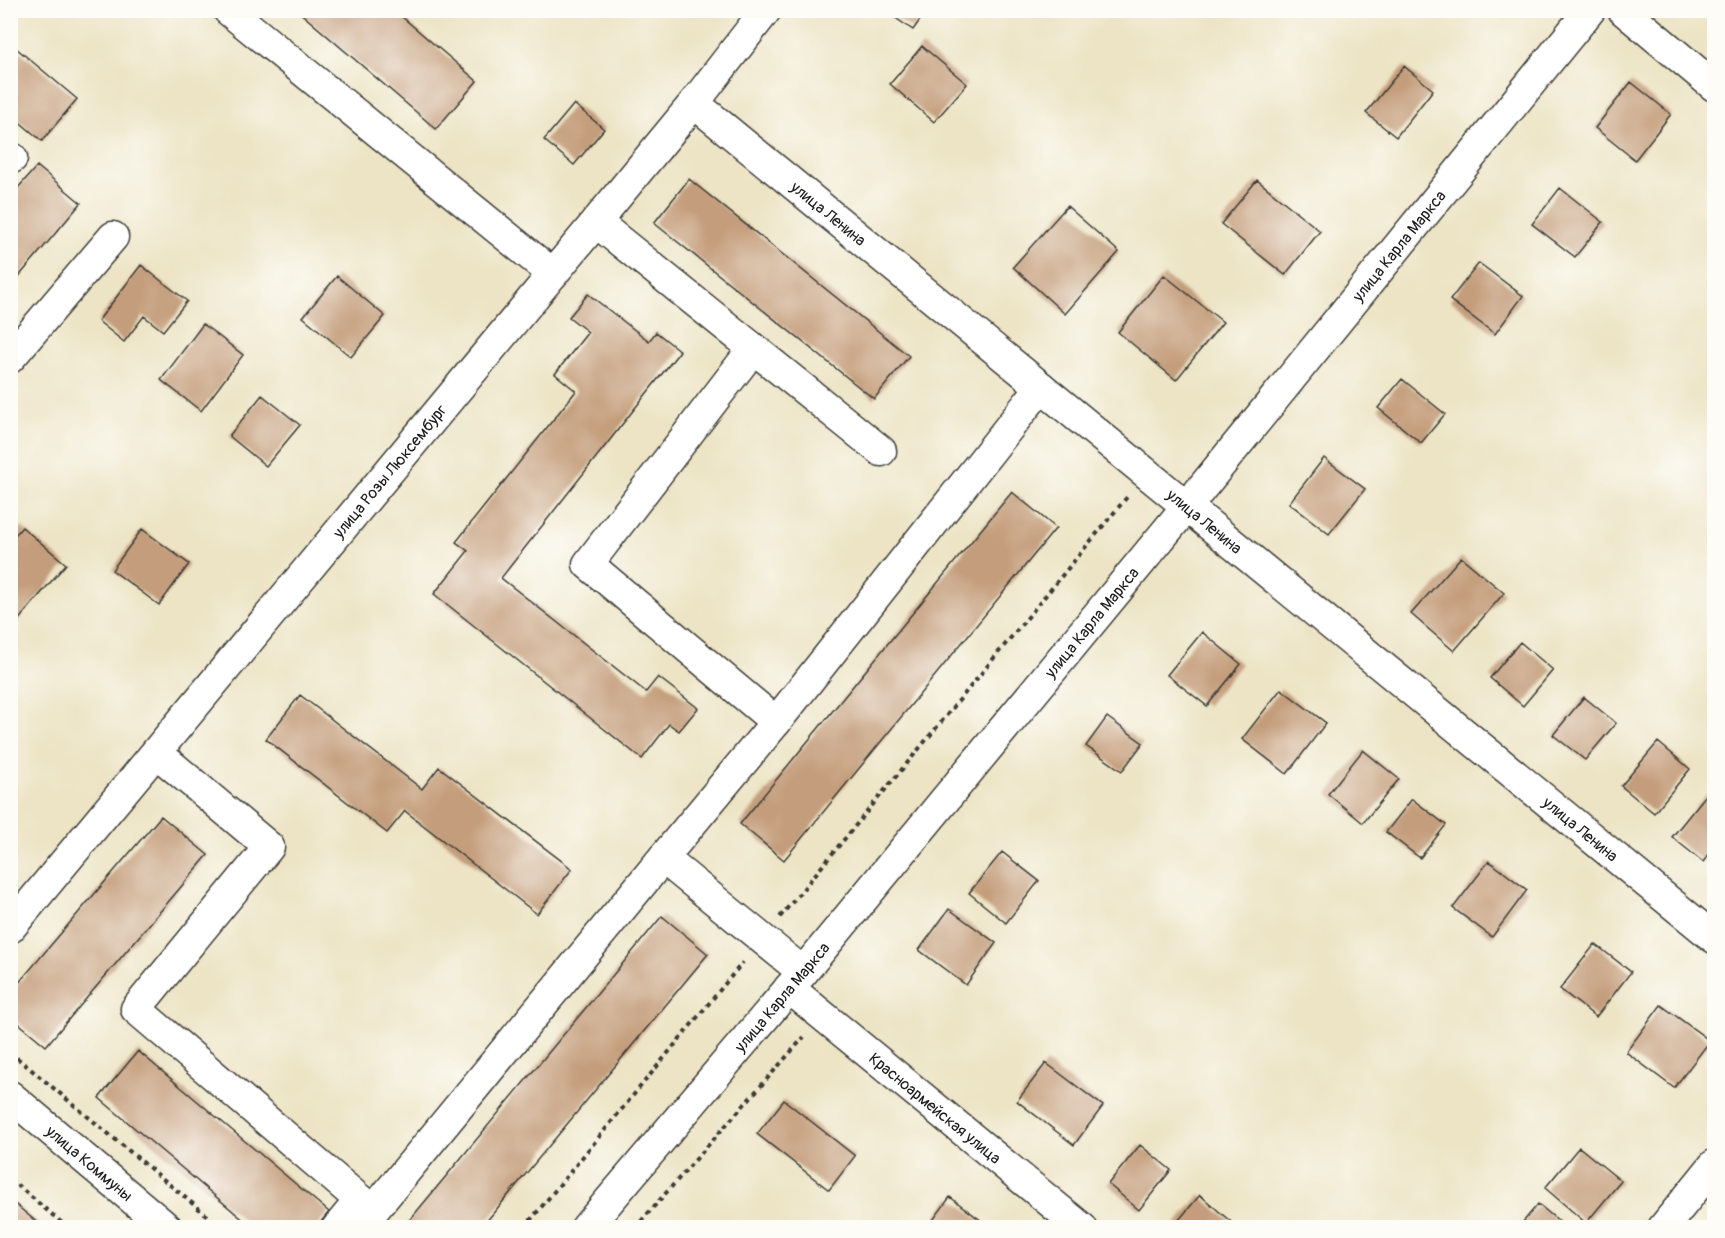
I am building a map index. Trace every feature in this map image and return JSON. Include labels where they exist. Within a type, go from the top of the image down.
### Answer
[{"type":"street","points":[[228,10],[553,274]]},
{"type":"street","name":"улица Розы Люксембург","points":[[10,928],[158,753],[694,103],[766,10]]},
{"type":"street","name":"улица Карла Маркса","points":[[586,1227],[796,980],[1188,505],[1590,10]]},
{"type":"street","points":[[1623,10],[1714,86]]},
{"type":"street","name":"улица Ленина","points":[[694,103],[1188,505],[1714,938]]},
{"type":"street","points":[[596,222],[881,451]]},
{"type":"street","points":[[10,358],[113,237]]},
{"type":"street","points":[[753,349],[588,564],[776,722]]},
{"type":"street","points":[[158,753],[269,847],[136,1010],[373,1211],[776,722],[1041,387]]},
{"type":"street","name":"Красноармейская улица","points":[[663,858],[762,939],[823,1016],[1082,1227]]},
{"type":"street","name":"улица Коммуны","points":[[10,1096],[167,1227]]},
{"type":"street","points":[[1663,1227],[1714,1165]]},
{"type":"street","points":[[337,1227],[360,1200]]},
{"type":"path","points":[[524,1227],[1147,472]]},
{"type":"path","points":[[635,1227],[823,1016]]},
{"type":"path","points":[[10,1052],[222,1227]]},
{"type":"path","points":[[10,1179],[68,1227]]},
{"type":"building","points":[[297,10],[394,10],[477,81],[436,129]]},
{"type":"building","points":[[884,10],[927,10],[913,30]]},
{"type":"building","points":[[10,43],[77,99],[42,141],[10,114]]},
{"type":"building","points":[[922,46],[967,84],[934,122],[890,84]]},
{"type":"building","points":[[1404,66],[1433,90],[1396,137],[1366,113]]},
{"type":"building","points":[[1631,82],[1671,114],[1635,160],[1595,128]]},
{"type":"building","points":[[574,104],[604,129],[574,165],[544,140]]},
{"type":"building","points":[[37,166],[81,203],[10,287],[10,197]]},
{"type":"building","points":[[689,179],[909,356],[874,399],[654,223]]},
{"type":"building","points":[[1257,180],[1320,231],[1285,275],[1221,224]]},
{"type":"building","points":[[1560,188],[1603,222],[1575,257],[1532,224]]},
{"type":"building","points":[[1067,206],[1119,252],[1065,314],[1013,267]]},
{"type":"building","points":[[1479,263],[1523,296],[1495,334],[1450,300]]},
{"type":"building","points":[[141,265],[187,301],[163,331],[144,316],[124,342],[98,321]]},
{"type":"building","points":[[1164,275],[1223,322],[1176,380],[1118,332]]},
{"type":"building","points":[[337,276],[385,316],[351,357],[303,317]]},
{"type":"building","points":[[588,294],[649,341],[656,332],[680,351],[501,578],[646,692],[658,677],[698,708],[679,731],[669,724],[642,759],[434,594],[468,551],[456,542],[576,391],[555,374],[588,332],[569,317]]},
{"type":"building","points":[[203,324],[243,355],[201,411],[161,380]]},
{"type":"building","points":[[1402,379],[1445,414],[1421,443],[1378,408]]},
{"type":"building","points":[[262,395],[300,425],[266,466],[229,436]]},
{"type":"building","points":[[1324,458],[1365,489],[1329,534],[1289,503]]},
{"type":"building","points":[[1012,492],[1056,528],[784,860],[740,824]]},
{"type":"building","points":[[22,527],[66,564],[10,630],[10,541]]},
{"type":"building","points":[[142,529],[189,564],[159,605],[112,570]]},
{"type":"building","points":[[1461,557],[1504,593],[1454,651],[1411,614]]},
{"type":"building","points":[[1202,632],[1241,664],[1207,706],[1167,675]]},
{"type":"building","points":[[1520,642],[1553,670],[1523,706],[1490,678]]},
{"type":"building","points":[[1281,689],[1326,723],[1287,774],[1242,739]]},
{"type":"building","points":[[300,695],[422,789],[439,767],[572,869],[537,914],[405,811],[387,833],[266,739]]},
{"type":"building","points":[[1584,697],[1616,723],[1585,760],[1553,735]]},
{"type":"building","points":[[1107,717],[1143,743],[1122,771],[1086,746]]},
{"type":"building","points":[[1658,742],[1690,769],[1654,813],[1621,786]]},
{"type":"building","points":[[1363,750],[1399,779],[1363,823],[1328,794]]},
{"type":"building","points":[[1714,785],[1714,848],[1703,862],[1672,837]]},
{"type":"building","points":[[1412,799],[1446,825],[1420,858],[1386,832]]},
{"type":"building","points":[[161,816],[208,855],[46,1046],[10,1016],[10,993]]},
{"type":"building","points":[[1002,852],[1039,881],[1006,923],[969,893]]},
{"type":"building","points":[[1489,861],[1527,890],[1492,937],[1453,908]]},
{"type":"building","points":[[949,909],[996,943],[966,985],[919,950]]},
{"type":"building","points":[[662,916],[708,954],[481,1228],[403,1228]]},
{"type":"building","points":[[1595,944],[1631,972],[1596,1017],[1560,989]]},
{"type":"building","points":[[1661,1005],[1710,1041],[1674,1088],[1626,1052]]},
{"type":"building","points":[[138,1051],[329,1212],[316,1228],[253,1228],[99,1098]]},
{"type":"building","points":[[1046,1063],[1103,1106],[1074,1145],[1017,1101]]},
{"type":"building","points":[[784,1100],[855,1156],[829,1190],[757,1134]]},
{"type":"building","points":[[1140,1145],[1171,1170],[1139,1210],[1108,1184]]},
{"type":"building","points":[[1579,1147],[1621,1181],[1586,1223],[1545,1188]]},
{"type":"building","points":[[1200,1195],[1238,1228],[1172,1228]]},
{"type":"building","points":[[950,1197],[987,1225],[985,1228],[927,1228]]},
{"type":"building","points":[[10,1200],[44,1228],[10,1228]]},
{"type":"building","points":[[1538,1204],[1567,1228],[1518,1228]]}]
